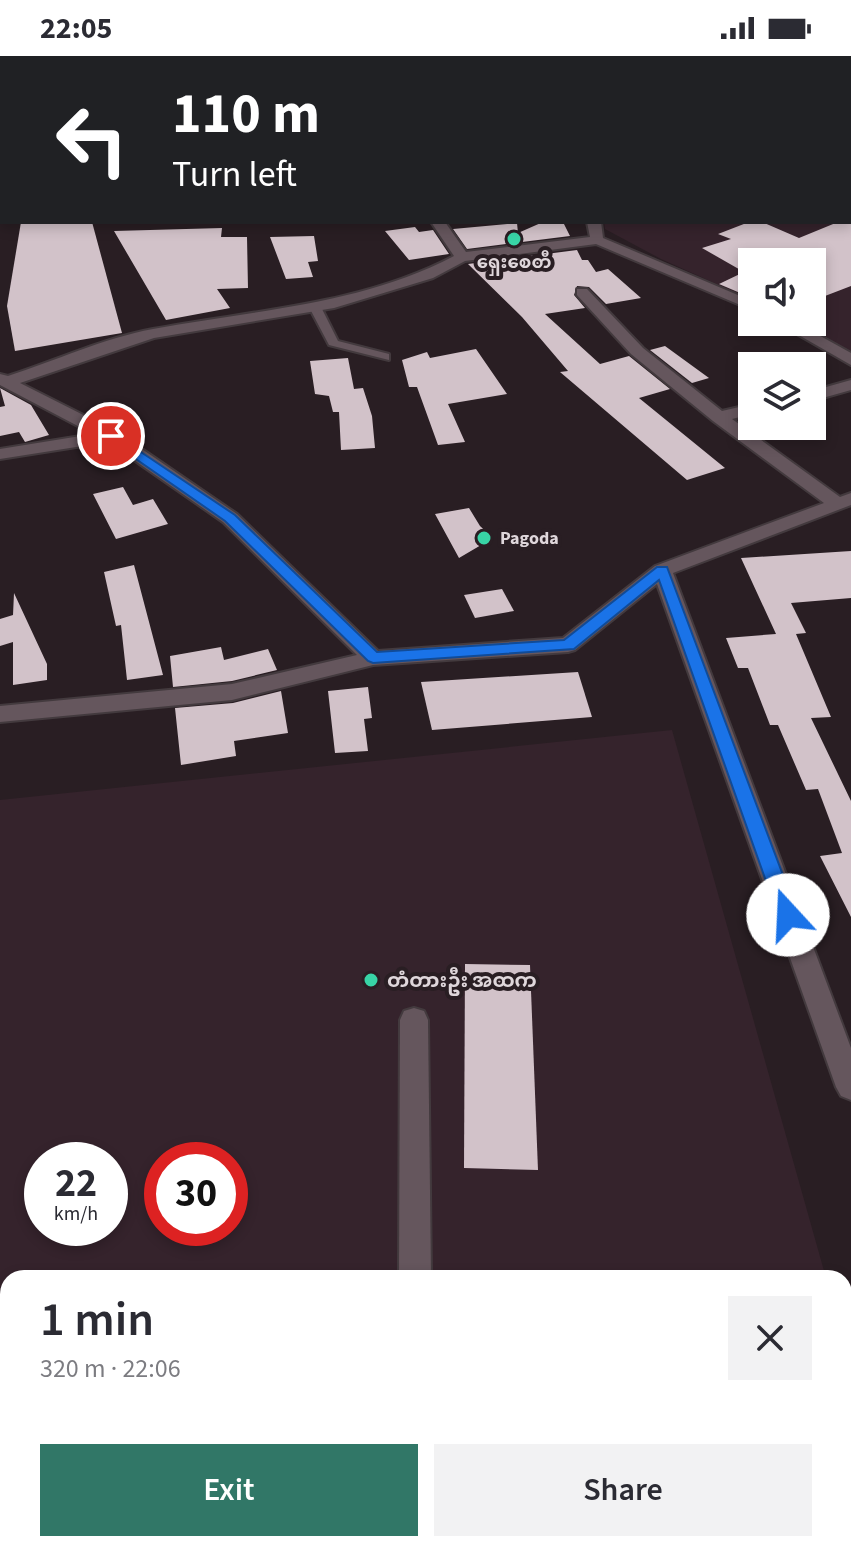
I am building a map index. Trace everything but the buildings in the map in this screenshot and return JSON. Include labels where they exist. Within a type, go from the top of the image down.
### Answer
[{"type":"street","points":[[439,224],[462,257]]},
{"type":"street","points":[[594,224],[597,240]]},
{"type":"street","points":[[3,381],[151,334],[315,307],[428,275],[462,257],[545,249],[597,240],[738,300]]},
{"type":"street","points":[[582,292],[637,351],[719,417],[844,502]]},
{"type":"street","points":[[809,336],[851,360]]},
{"type":"street","points":[[3,381],[111,436],[230,518],[373,658]]},
{"type":"street","points":[[826,392],[851,385]]},
{"type":"street","points":[[719,417],[738,412]]},
{"type":"street","points":[[0,454],[111,436]]},
{"type":"street","points":[[0,714],[232,692],[373,658],[568,645],[662,570],[844,502]]},
{"type":"street","points":[[662,570],[851,1087]]},
{"type":"street","points":[[414,1020],[415,1270]]},
{"type":"lane","points":[[315,307],[333,343],[385,357]]},
{"type":"shaded area","points":[[604,224],[851,224],[851,354],[818,336],[826,336],[826,248],[738,248],[738,294],[661,259],[605,229]]},
{"type":"shaded area","name":"တံတားဦး အထက","points":[[672,730],[824,1270],[0,1270],[0,800]]},
{"type":"place","name":"ရှေးစေတီ","points":[[514,239]]},
{"type":"place","name":"Pagoda","points":[[484,538]]},
{"type":"place","name":"တံတားဦး အထက","points":[[371,980]]},
{"type":"route","points":[[111,436],[230,518],[373,658],[568,645],[662,570],[788,915]]}]
